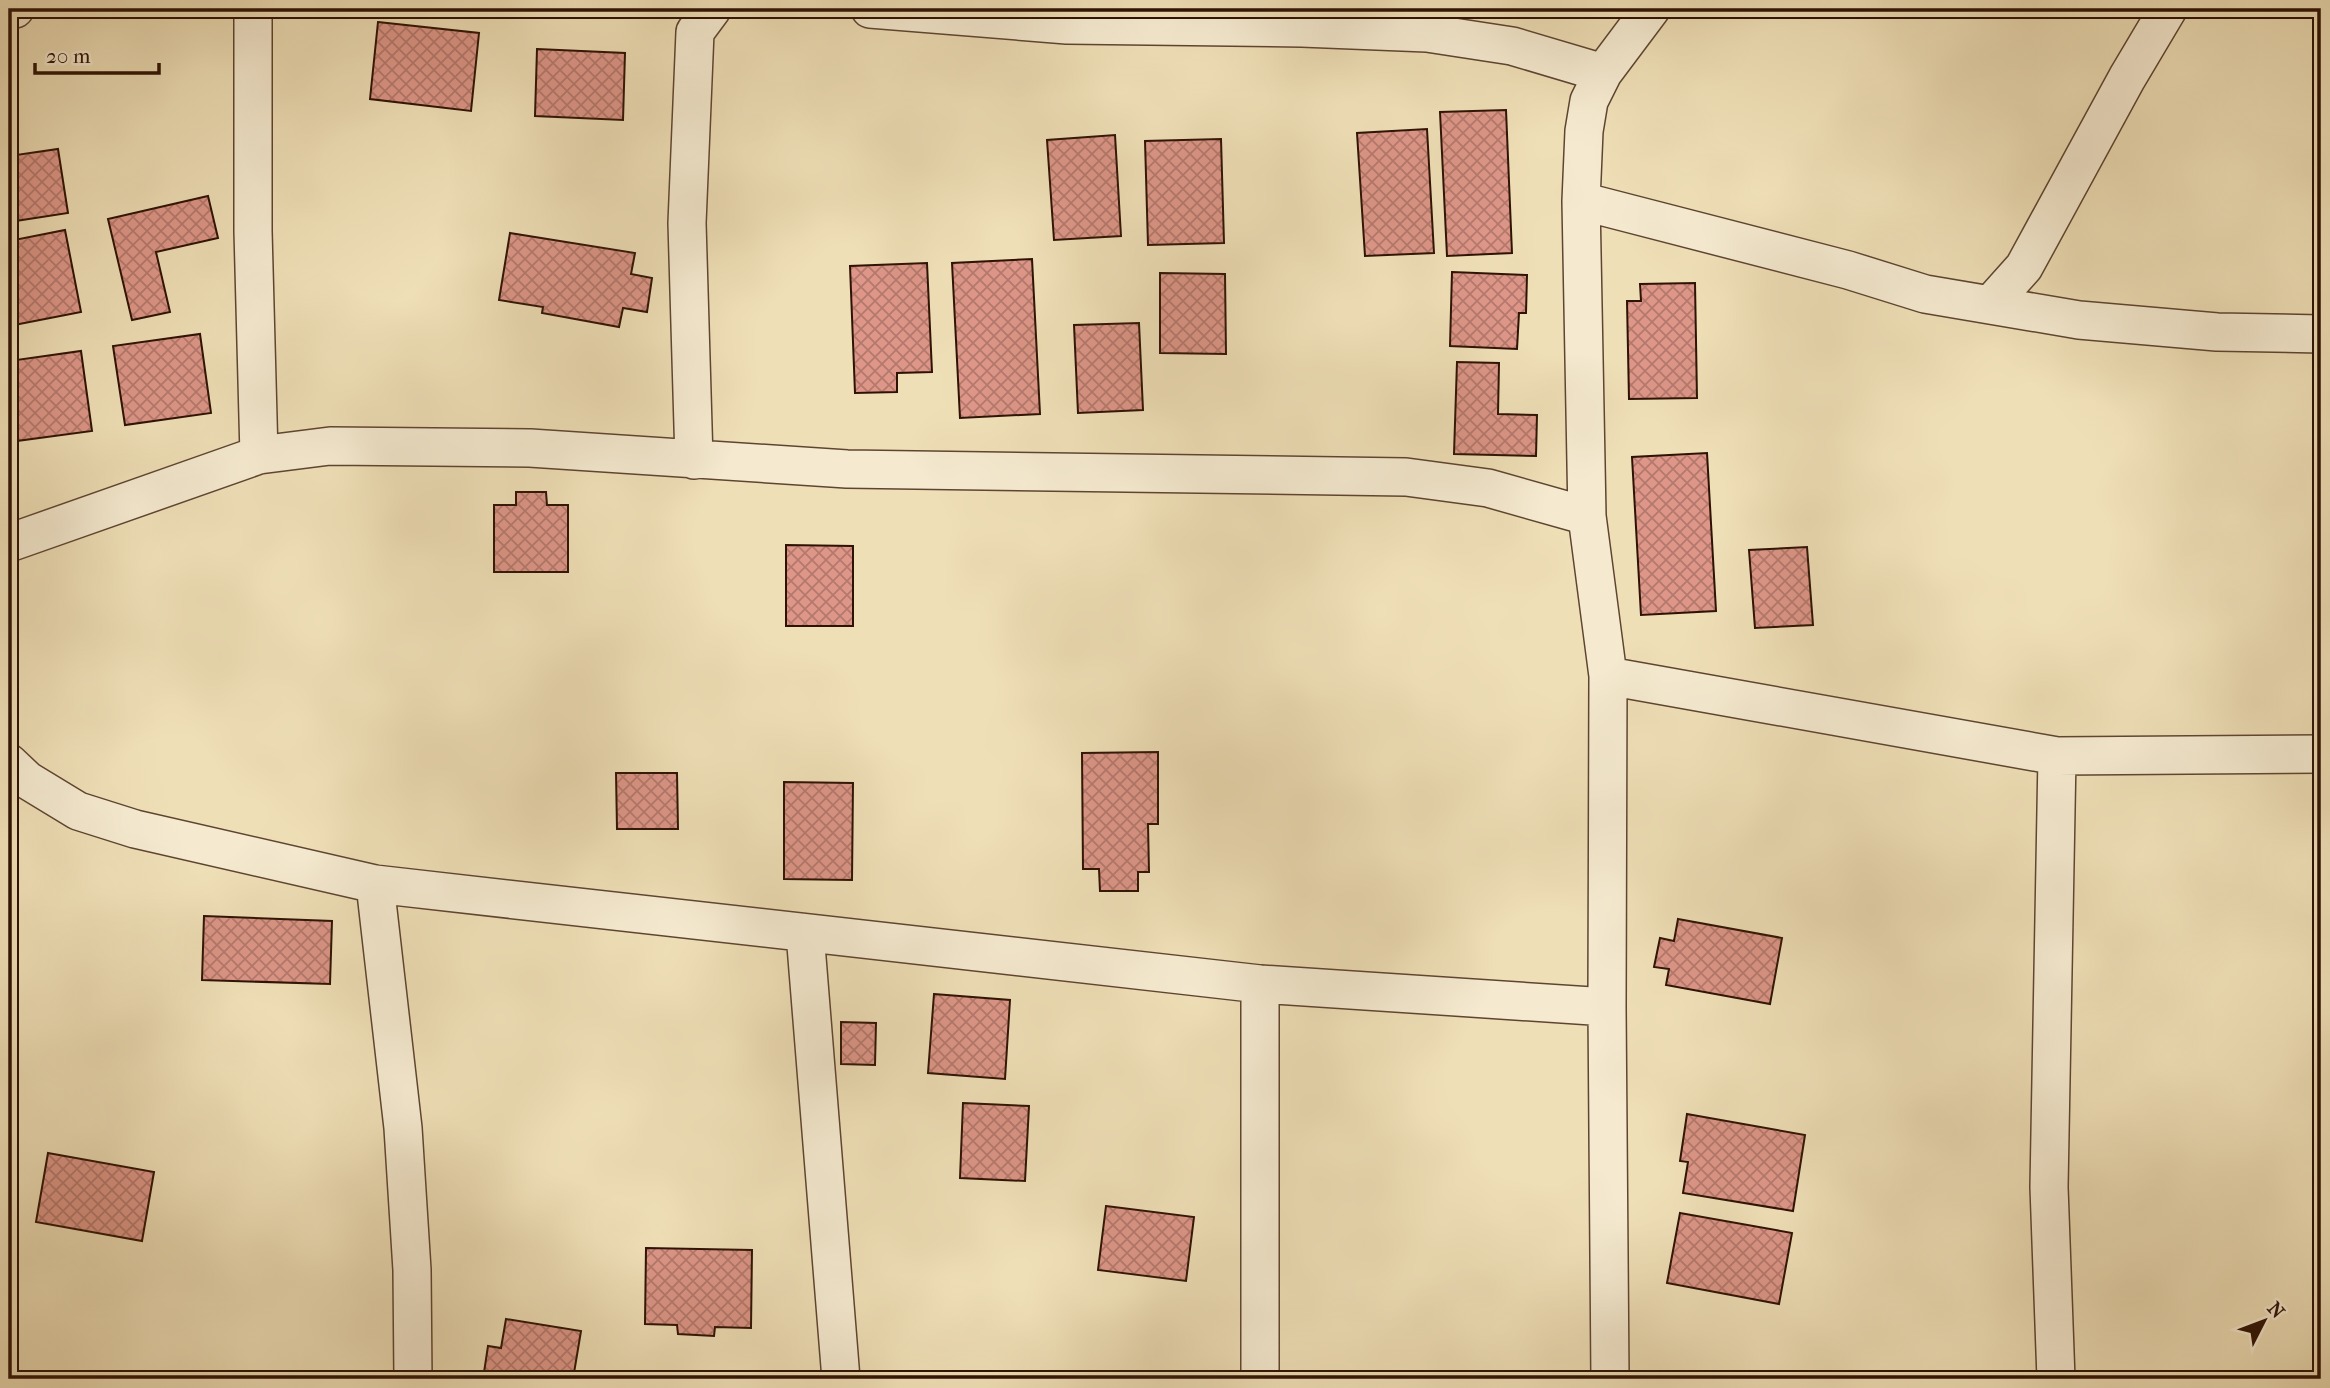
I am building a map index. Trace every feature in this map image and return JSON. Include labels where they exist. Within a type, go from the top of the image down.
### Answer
[{"type":"street","points":[[9,10],[15,9]]},
{"type":"street","points":[[253,9],[253,231],[259,455]]},
{"type":"street","points":[[694,460],[687,210],[695,32],[712,9]]},
{"type":"street","points":[[870,9],[1067,25],[1302,28],[1427,33],[1512,46],[1603,73]]},
{"type":"street","points":[[1610,1379],[1608,676],[1587,516],[1581,201],[1584,131],[1589,101],[1603,73],[1651,9]]},
{"type":"street","points":[[1990,305],[2024,267],[2127,78],[2168,9]]},
{"type":"street","points":[[1581,201],[1848,270],[1925,294],[2079,320],[2203,331],[2321,334]]},
{"type":"street","points":[[9,543],[259,455],[330,446],[530,449],[847,469],[1406,477],[1488,488],[1587,516]]},
{"type":"street","points":[[1608,676],[2057,756],[2321,754]]},
{"type":"street","points":[[2056,1379],[2049,1188],[2057,756]]},
{"type":"street","points":[[9,763],[27,780],[78,811],[135,829],[375,884],[1260,984],[1607,1007]]},
{"type":"street","points":[[375,884],[403,1128],[412,1270],[412,1379]]},
{"type":"street","points":[[805,933],[841,1379]]},
{"type":"street","points":[[1260,984],[1260,1379]]},
{"type":"building","points":[[378,22],[479,33],[471,111],[370,99]]},
{"type":"building","points":[[537,49],[625,53],[623,120],[535,116]]},
{"type":"building","points":[[1506,110],[1512,253],[1447,256],[1440,112]]},
{"type":"building","points":[[1427,129],[1434,253],[1365,256],[1357,133]]},
{"type":"building","points":[[1115,135],[1121,236],[1054,240],[1047,140]]},
{"type":"building","points":[[1221,139],[1224,243],[1148,245],[1145,141]]},
{"type":"building","points":[[58,149],[68,213],[9,222],[9,156]]},
{"type":"building","points":[[208,196],[218,238],[156,252],[170,312],[132,320],[108,219]]},
{"type":"building","points":[[65,230],[81,312],[9,326],[9,241]]},
{"type":"building","points":[[510,233],[635,253],[631,274],[652,278],[647,312],[623,308],[619,327],[542,313],[543,307],[499,300]]},
{"type":"building","points":[[1032,259],[1040,414],[960,418],[952,263]]},
{"type":"building","points":[[927,263],[932,372],[897,373],[897,392],[855,393],[850,266]]},
{"type":"building","points":[[1452,272],[1527,275],[1526,313],[1519,313],[1517,349],[1450,346]]},
{"type":"building","points":[[1160,273],[1225,274],[1226,354],[1160,353]]},
{"type":"building","points":[[1695,283],[1697,398],[1629,399],[1627,301],[1641,301],[1640,284]]},
{"type":"building","points":[[1139,323],[1143,410],[1078,413],[1074,325]]},
{"type":"building","points":[[200,334],[211,413],[125,425],[113,346]]},
{"type":"building","points":[[81,351],[92,431],[9,442],[9,361]]},
{"type":"building","points":[[1457,362],[1499,363],[1498,414],[1537,415],[1536,456],[1454,454]]},
{"type":"building","points":[[1707,453],[1716,611],[1641,615],[1632,457]]},
{"type":"building","points":[[516,492],[546,492],[547,505],[568,505],[568,572],[494,572],[494,505],[516,505]]},
{"type":"building","points":[[786,545],[853,546],[853,626],[786,626]]},
{"type":"building","points":[[1807,547],[1813,625],[1755,628],[1749,550]]},
{"type":"building","points":[[1158,752],[1158,824],[1148,824],[1149,872],[1138,872],[1138,891],[1100,891],[1099,869],[1083,869],[1082,753]]},
{"type":"building","points":[[616,773],[677,773],[678,829],[617,829]]},
{"type":"building","points":[[784,782],[853,783],[852,880],[784,879]]},
{"type":"building","points":[[204,916],[332,921],[330,984],[202,980]]},
{"type":"building","points":[[1678,919],[1782,938],[1770,1004],[1666,985],[1669,969],[1654,967],[1660,938],[1674,941]]},
{"type":"building","points":[[934,994],[1010,1000],[1005,1079],[928,1073]]},
{"type":"building","points":[[841,1022],[876,1023],[875,1065],[841,1064]]},
{"type":"building","points":[[963,1103],[1029,1106],[1025,1181],[960,1178]]},
{"type":"building","points":[[1687,1114],[1805,1135],[1793,1211],[1683,1193],[1688,1162],[1680,1161]]},
{"type":"building","points":[[48,1153],[154,1172],[142,1241],[36,1222]]},
{"type":"building","points":[[1106,1206],[1194,1217],[1186,1281],[1098,1270]]},
{"type":"building","points":[[1680,1213],[1792,1233],[1779,1304],[1667,1283]]},
{"type":"building","points":[[646,1248],[752,1250],[751,1328],[715,1327],[714,1336],[678,1334],[677,1325],[645,1324]]},
{"type":"building","points":[[506,1319],[581,1331],[573,1379],[483,1379],[488,1346],[501,1348]]}]
